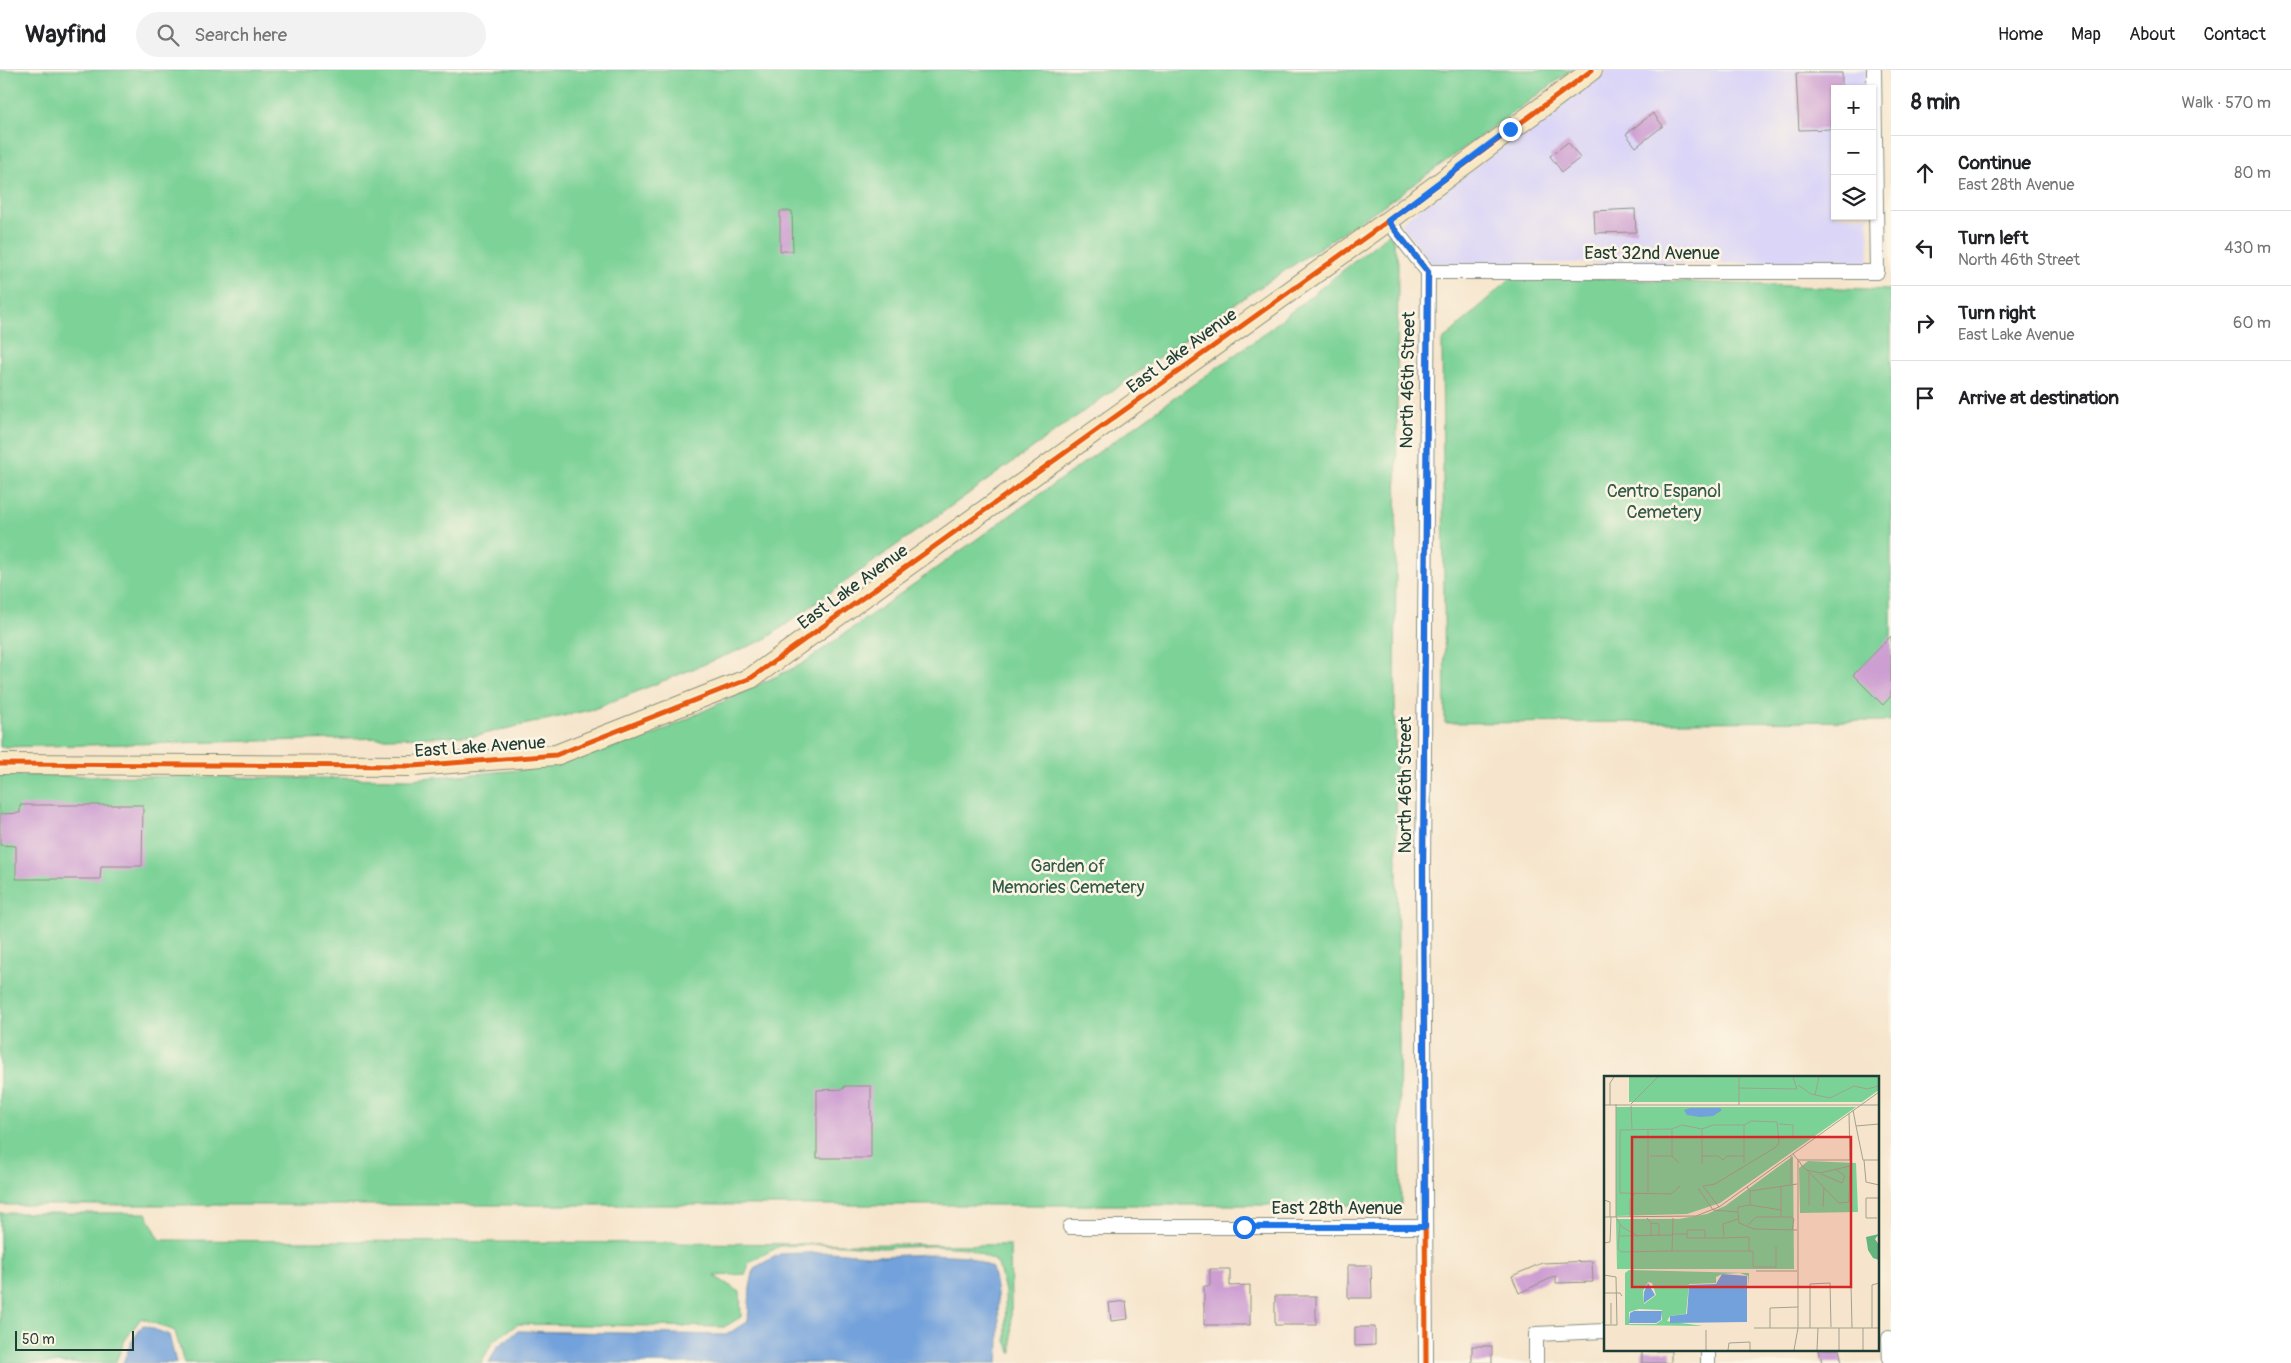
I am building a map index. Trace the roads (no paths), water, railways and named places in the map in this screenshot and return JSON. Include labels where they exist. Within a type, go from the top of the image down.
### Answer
[{"type":"street","name":"East Lake Avenue","points":[[0,764],[413,766],[556,755],[751,678],[1388,221],[1592,70]]},
{"type":"street","name":"East 32nd Avenue","points":[[1428,272],[1877,272],[1874,70]]},
{"type":"street","points":[[1388,221],[1428,272]]},
{"type":"street","name":"North 46th Street","points":[[1426,1363],[1423,869],[1428,272]]},
{"type":"street","name":"East 28th Avenue","points":[[1070,1227],[1425,1227]]},
{"type":"street","points":[[1536,1363],[1536,1334],[1604,1331]]},
{"type":"street","points":[[1890,1338],[1890,1363]]},
{"type":"street","points":[[1708,1350],[1708,1363]]},
{"type":"water","points":[[830,1252],[882,1256],[932,1254],[968,1256],[992,1268],[997,1291],[999,1315],[998,1363],[489,1363],[497,1347],[518,1331],[726,1335],[748,1321],[750,1288],[754,1268],[780,1254]]},
{"type":"water","points":[[143,1325],[169,1335],[176,1363],[123,1363],[131,1343]]},
{"type":"park label","name":"Centro Espanol Cemetery","points":[[1664,501]]},
{"type":"park label","name":"Garden of Memories Cemetery","points":[[1068,876]]}]
